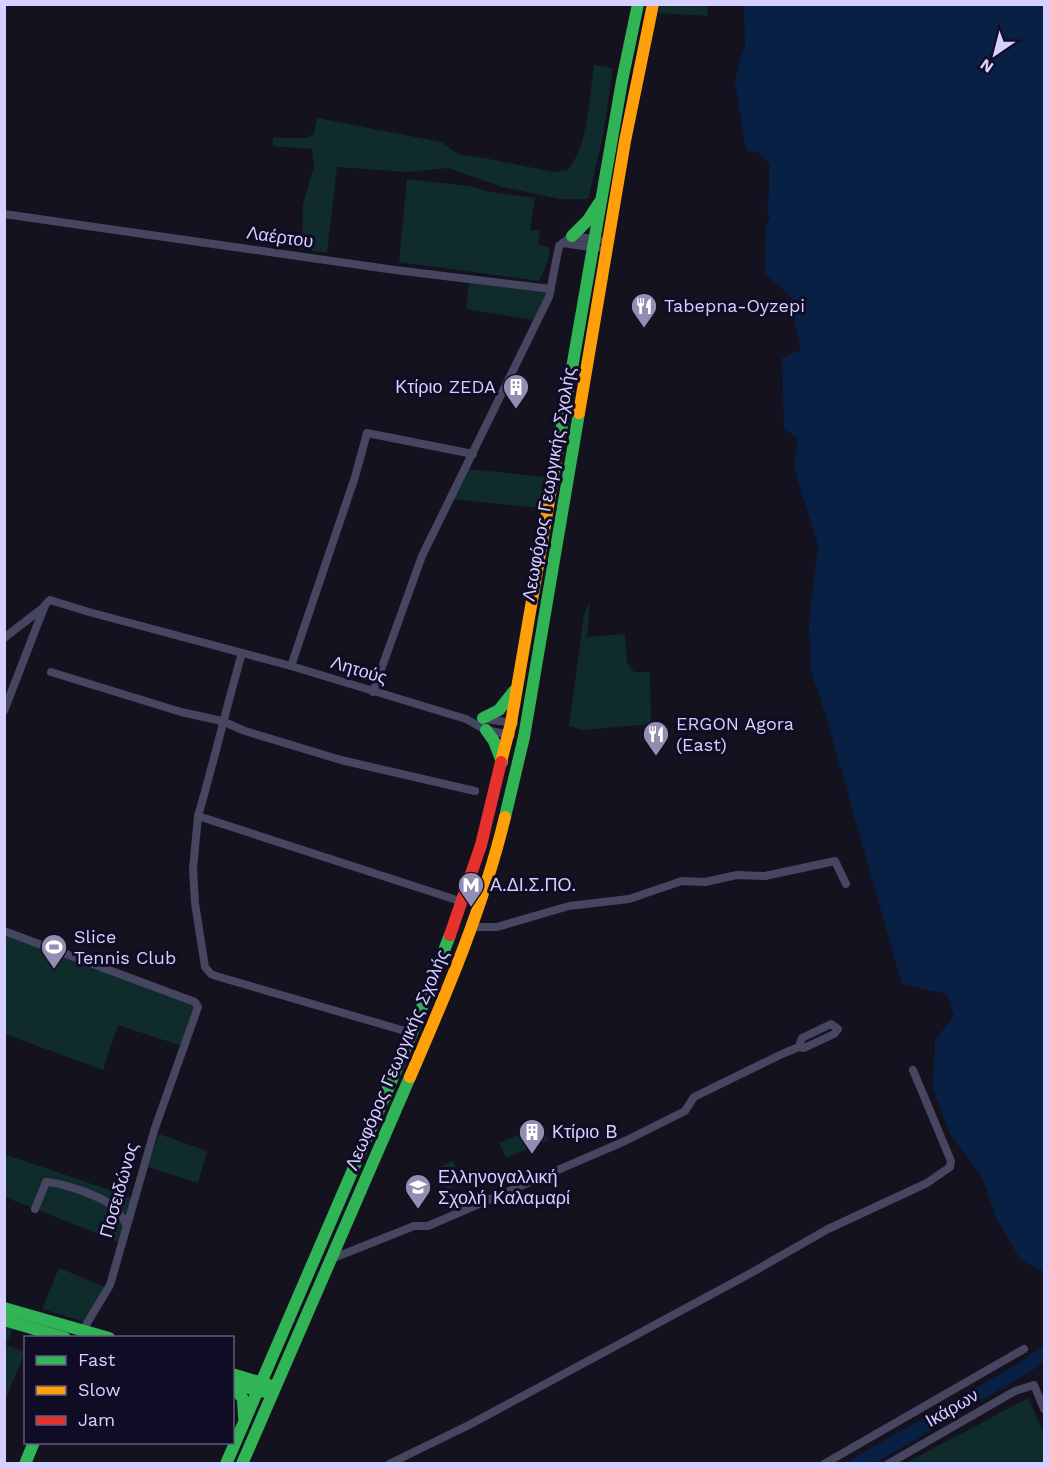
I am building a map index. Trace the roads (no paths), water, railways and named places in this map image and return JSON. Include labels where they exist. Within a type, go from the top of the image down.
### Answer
[{"type":"main road","name":"Λεωφόρος Γεωργικής Σχολής","points":[[242,1464],[411,1075],[472,927],[495,859],[525,731],[601,245],[602,198],[636,4]]},
{"type":"main road","name":"Λεωφόρος Γεωργικής Σχολής","points":[[234,1444],[412,1033],[463,902],[481,845],[510,729],[601,245],[653,4]]},
{"type":"main road","points":[[573,236],[588,220],[602,198]]},
{"type":"main road","points":[[502,762],[484,724],[499,710],[517,687]]},
{"type":"main road","points":[[4,1308],[81,1334]]},
{"type":"main road","points":[[4,1320],[58,1336]]},
{"type":"main road","points":[[234,1375],[274,1391]]},
{"type":"main road","points":[[234,1384],[260,1385]]},
{"type":"main road","points":[[234,1387],[243,1399],[243,1421]]},
{"type":"main road","points":[[25,1464],[34,1444]]},
{"type":"main road","name":"Λεωφόρος Γεωργικής Σχολής","points":[[226,1464],[234,1444]]},
{"type":"street","name":"Λαέρτου","points":[[4,214],[395,270],[551,289]]},
{"type":"street","points":[[374,692],[422,556],[547,304],[558,249],[562,243],[573,236],[601,245]]},
{"type":"street","points":[[562,243],[601,245]]},
{"type":"street","points":[[291,666],[368,433],[473,454]]},
{"type":"street","name":"Λητούς","points":[[44,607],[50,600],[291,666],[465,719],[525,731]]},
{"type":"street","points":[[4,638],[44,607]]},
{"type":"street","points":[[4,711],[44,607]]},
{"type":"street","points":[[242,653],[222,721],[216,758],[198,816],[194,868],[195,903],[201,953],[207,971],[216,976],[412,1033]]},
{"type":"street","points":[[51,672],[181,712],[222,721],[245,731],[341,760],[475,790]]},
{"type":"street","points":[[198,816],[463,902]]},
{"type":"street","points":[[472,927],[497,927],[569,906],[629,899],[682,881],[705,882],[737,875],[765,876],[835,861],[846,884]]},
{"type":"street","name":"Ποσειδώνος","points":[[4,931],[195,1002],[198,1009],[160,1111],[110,1285],[81,1334]]},
{"type":"street","points":[[331,1259],[414,1226],[428,1226],[605,1150],[685,1110],[694,1097],[799,1047]]},
{"type":"street","points":[[389,1464],[540,1387],[751,1274],[828,1229],[927,1183],[944,1172],[950,1167],[951,1161],[913,1070]]},
{"type":"street","points":[[35,1209],[46,1182],[58,1183],[114,1207],[126,1224]]},
{"type":"street","points":[[824,1464],[1024,1349]]},
{"type":"street","name":"Ικάρων","points":[[888,1464],[1015,1391],[1034,1385],[1044,1409]]},
{"type":"water","points":[[744,5],[1044,5],[1044,1272],[1020,1259],[996,1218],[982,1177],[950,1134],[933,1088],[935,1040],[954,1016],[947,994],[902,984],[811,671],[809,625],[818,545],[794,468],[798,438],[784,429],[782,358],[801,350],[792,298],[765,273],[766,226],[770,218],[767,207],[770,164],[759,153],[747,150],[735,83],[745,46]]},
{"type":"water","points":[[1044,1344],[1044,1361],[1033,1370],[875,1463],[845,1463],[1023,1361]]},
{"type":"place","name":"Tabepna-Oyzepi","points":[[644,329]]},
{"type":"place","name":"Κτίριο ZEDA","points":[[516,410]]},
{"type":"place","name":"ERGON Agora (East)","points":[[656,757]]},
{"type":"place","name":"Α.ΔΙ.Σ.ΠΟ.","points":[[471,908]]},
{"type":"place","name":"Slice Tennis Club","points":[[54,970]]},
{"type":"place","name":"Κτίριο Β","points":[[532,1155]]},
{"type":"place","name":"Ελληνογαλλική Σχολή Καλαμαρί","points":[[418,1210]]}]
